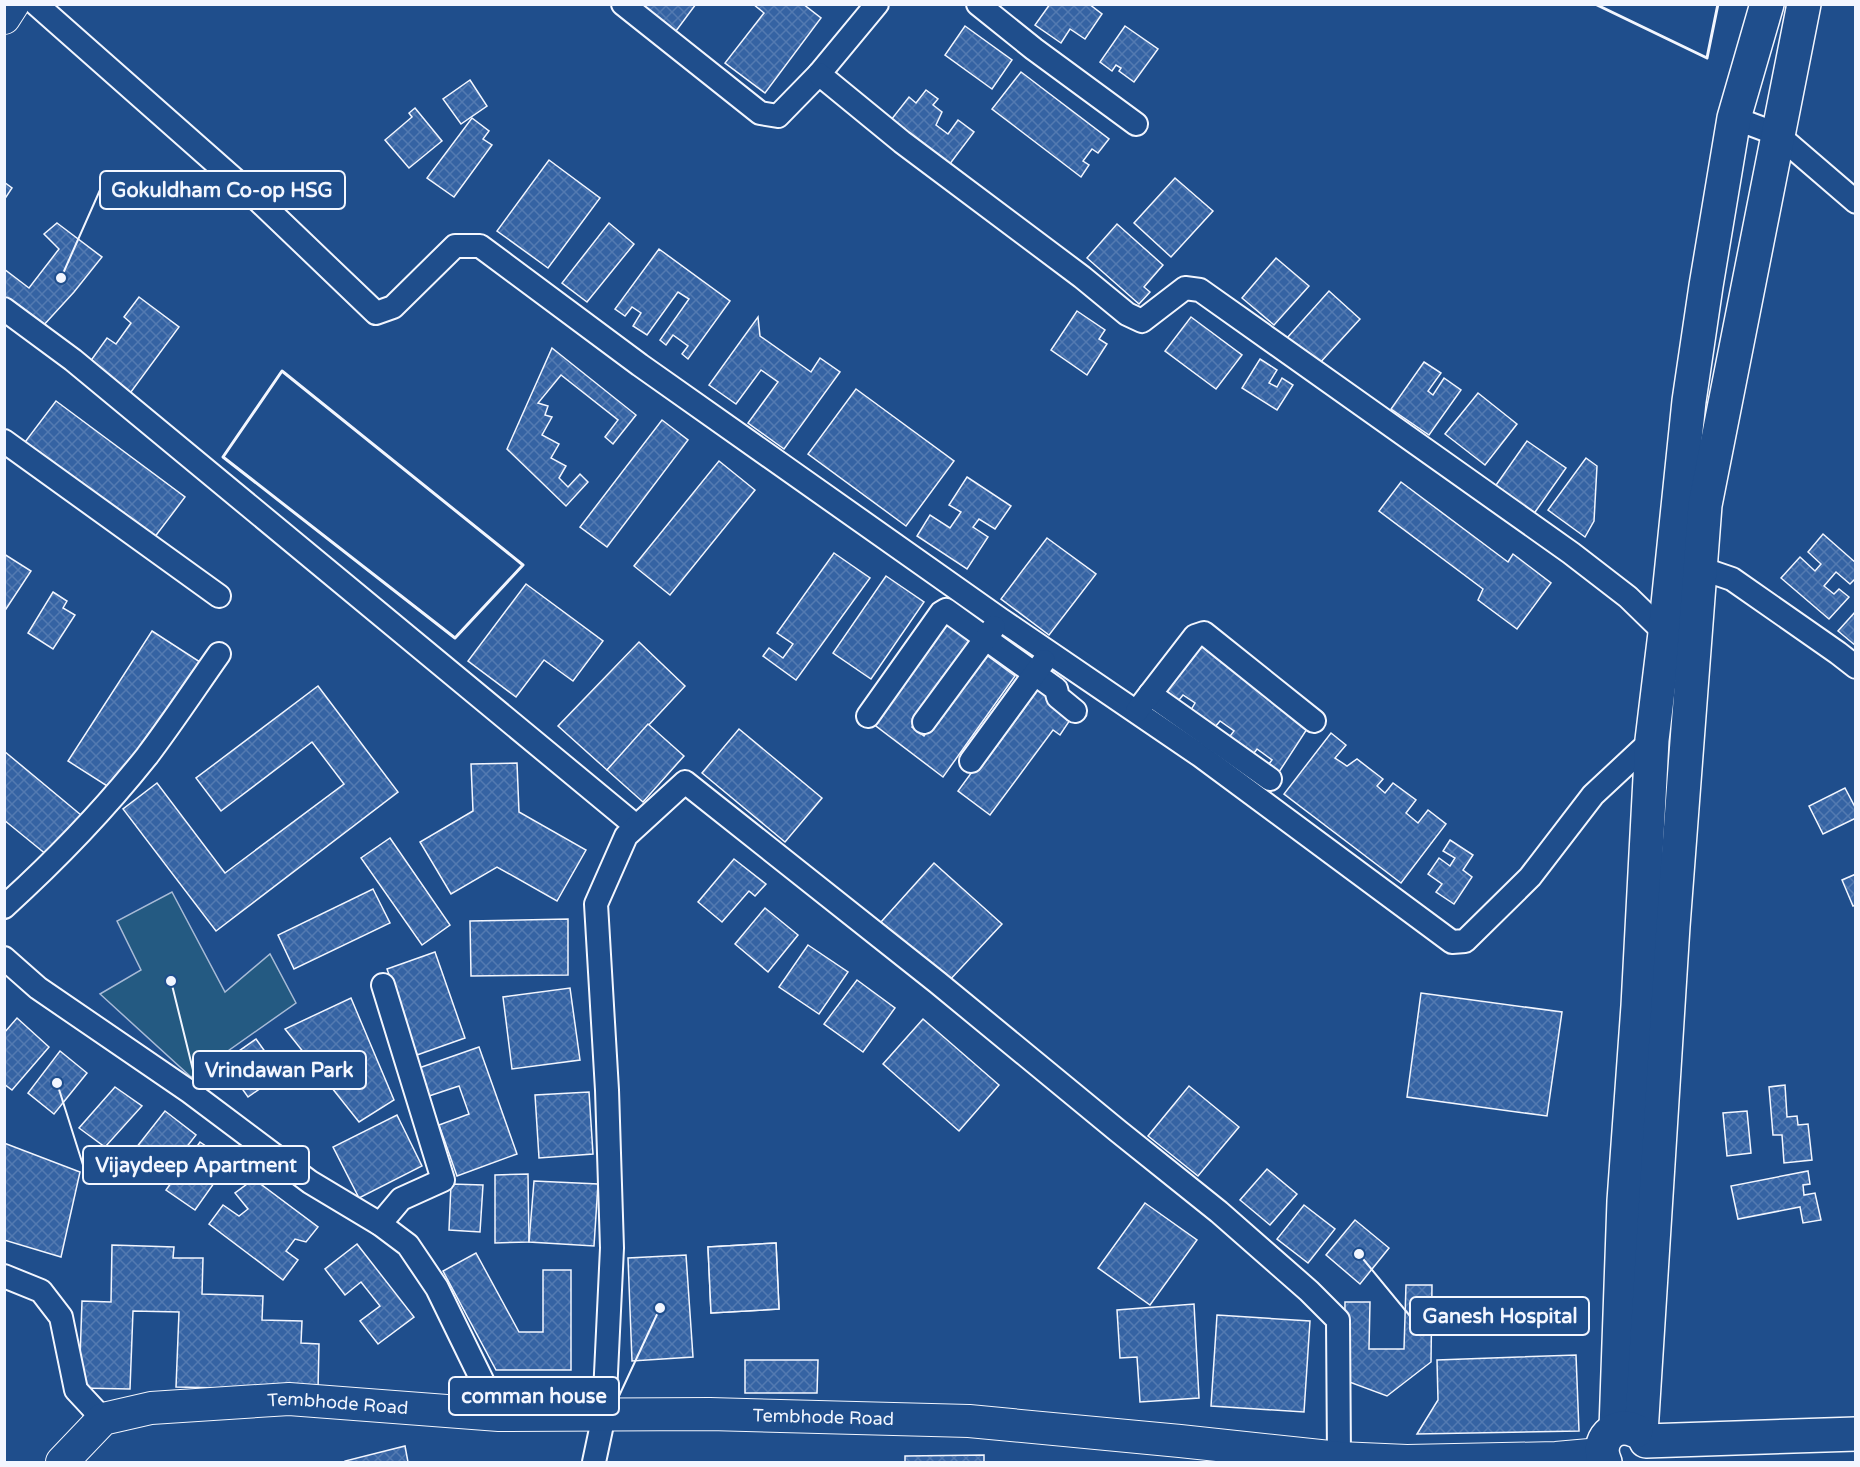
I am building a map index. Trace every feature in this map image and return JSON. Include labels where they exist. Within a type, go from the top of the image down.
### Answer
[{"type":"main road","points":[[1626,1447],[1624,1201],[1638,1006],[1652,740],[1689,401],[1734,118],[1767,4]]},
{"type":"main road","points":[[1626,1447],[1660,1111],[1705,505],[1804,4]]},
{"type":"main road","points":[[1626,1447],[1856,1434]]},
{"type":"street","points":[[4,18],[13,4]]},
{"type":"street","points":[[36,4],[260,202],[376,313],[393,307],[455,246],[480,246],[640,364],[1000,619],[1050,652],[1144,703],[1208,748],[1452,942],[1465,941],[1530,877],[1593,795],[1652,740]]},
{"type":"street","points":[[622,4],[760,113],[778,116],[819,74],[877,4]]},
{"type":"street","points":[[978,4],[1034,49],[1136,124]]},
{"type":"street","points":[[819,74],[902,142],[1082,277],[1127,314],[1142,321],[1185,288],[1200,290],[1571,553],[1628,597],[1665,633],[1693,649]]},
{"type":"street","points":[[1734,118],[1777,134],[1856,201]]},
{"type":"street","points":[[4,309],[73,360],[636,826]]},
{"type":"street","points":[[4,441],[219,596]]},
{"type":"street","points":[[1700,568],[1732,579],[1838,652],[1856,668]]},
{"type":"street","points":[[868,716],[941,613],[946,610],[1056,689],[1058,698],[1075,711]]},
{"type":"street","points":[[924,722],[1000,619]]},
{"type":"street","points":[[1144,703],[1195,636],[1204,633],[1314,721]]},
{"type":"street","points":[[971,761],[1050,652]]},
{"type":"street","points":[[4,907],[46,869],[97,815],[148,754],[219,654]]},
{"type":"street","points":[[1208,748],[1269,779]]},
{"type":"street","points":[[594,1462],[604,1415],[612,1248],[607,1090],[596,904],[626,836],[684,782],[937,982],[1219,1212],[1309,1291],[1338,1320],[1339,1458]]},
{"type":"street","points":[[4,958],[38,988],[190,1092],[310,1182],[380,1224],[408,1245],[437,1288],[499,1415]]},
{"type":"street","points":[[380,1224],[401,1199],[443,1180],[383,985]]},
{"type":"street","points":[[4,1276],[41,1291],[61,1317],[76,1390],[103,1419],[62,1462]]},
{"type":"street","name":"Tembhode Road","points":[[103,1419],[152,1408],[289,1399],[499,1415],[710,1414],[969,1421],[1168,1439],[1339,1458],[1418,1461],[1556,1458],[1626,1447]]},
{"type":"shaded area","points":[[172,892],[225,992],[270,954],[296,1003],[191,1077],[100,994],[141,970],[117,921]]},
{"type":"building","points":[[633,4],[696,4],[673,35]]},
{"type":"building","points":[[753,4],[803,4],[821,18],[765,93],[725,63],[764,13]]},
{"type":"building","points":[[1050,4],[1089,4],[1102,14],[1085,39],[1070,29],[1061,43],[1035,25]]},
{"type":"building","points":[[965,26],[1012,60],[992,89],[945,55]]},
{"type":"building","points":[[1125,26],[1158,49],[1134,82],[1119,71],[1121,68],[1116,65],[1112,71],[1100,62]]},
{"type":"building","points":[[1021,72],[1109,139],[1098,153],[1092,149],[1083,161],[1089,165],[1081,177],[992,109]]},
{"type":"building","points":[[470,80],[487,106],[461,124],[443,99]]},
{"type":"building","points":[[926,90],[938,99],[933,105],[942,112],[936,125],[948,134],[958,120],[974,132],[946,169],[887,125],[909,97],[916,103]]},
{"type":"building","points":[[415,108],[442,141],[409,168],[385,140],[412,117],[409,113]]},
{"type":"building","points":[[472,118],[489,131],[483,139],[492,145],[454,197],[427,178]]},
{"type":"building","points":[[549,160],[600,198],[548,268],[497,231]]},
{"type":"building","points":[[1175,178],[1213,211],[1171,257],[1134,223]]},
{"type":"building","points":[[4,182],[12,188],[4,200]]},
{"type":"building","points":[[57,223],[102,257],[42,327],[4,298],[4,269],[29,288],[59,249],[44,234]]},
{"type":"building","points":[[609,223],[634,244],[587,302],[562,283]]},
{"type":"building","points":[[1117,224],[1163,265],[1144,287],[1150,292],[1139,304],[1087,258]]},
{"type":"building","points":[[659,249],[730,301],[688,359],[682,354],[688,346],[673,335],[666,345],[660,340],[689,299],[678,292],[647,335],[633,326],[641,313],[632,307],[625,316],[615,309]]},
{"type":"building","points":[[1276,258],[1309,286],[1274,325],[1242,298]]},
{"type":"building","points":[[1329,291],[1360,319],[1318,365],[1287,338]]},
{"type":"building","points":[[139,297],[179,327],[128,396],[87,366],[107,338],[116,344],[131,323],[124,317]]},
{"type":"building","points":[[1077,311],[1105,330],[1099,339],[1107,344],[1087,375],[1051,350]]},
{"type":"building","points":[[758,317],[760,336],[811,372],[820,358],[840,372],[784,449],[748,423],[778,382],[761,370],[736,404],[709,385]]},
{"type":"building","points":[[1191,317],[1242,355],[1216,389],[1165,351]]},
{"type":"building","points":[[552,348],[636,415],[613,444],[605,437],[618,420],[561,375],[538,403],[548,406],[545,415],[552,417],[542,435],[559,444],[551,458],[566,466],[559,478],[568,487],[580,474],[588,482],[566,506],[507,449]]},
{"type":"building","points":[[1260,359],[1277,370],[1269,383],[1277,387],[1282,378],[1293,385],[1277,410],[1242,388]]},
{"type":"building","points":[[1424,362],[1441,373],[1428,391],[1433,395],[1444,378],[1461,390],[1429,435],[1391,409]]},
{"type":"building","points":[[856,389],[954,461],[906,526],[808,454]]},
{"type":"building","points":[[1478,393],[1517,424],[1485,465],[1445,434]]},
{"type":"building","points":[[56,401],[185,497],[151,542],[22,446]]},
{"type":"building","points":[[662,420],[688,440],[607,547],[580,527]]},
{"type":"building","points":[[1527,441],[1566,468],[1533,515],[1494,488]]},
{"type":"building","points":[[1586,458],[1597,466],[1594,521],[1585,537],[1548,510]]},
{"type":"building","points":[[719,461],[755,490],[670,595],[634,566]]},
{"type":"building","points":[[967,477],[1011,506],[995,529],[979,519],[973,527],[988,537],[967,569],[917,536],[930,515],[950,528],[961,512],[949,505]]},
{"type":"building","points":[[1401,482],[1508,562],[1513,554],[1551,583],[1517,629],[1478,600],[1483,589],[1379,511]]},
{"type":"building","points":[[1823,534],[1856,563],[1856,578],[1850,584],[1836,572],[1824,586],[1834,594],[1839,589],[1849,597],[1829,619],[1781,578],[1800,557],[1815,571],[1821,564],[1808,552]]},
{"type":"building","points":[[1047,538],[1096,574],[1049,635],[1001,599]]},
{"type":"building","points":[[834,553],[870,578],[796,680],[763,656],[769,648],[783,658],[793,644],[777,633]]},
{"type":"building","points":[[4,554],[31,571],[4,612]]},
{"type":"building","points":[[886,576],[924,602],[871,679],[833,653]]},
{"type":"building","points":[[526,584],[603,641],[573,681],[544,660],[516,697],[468,661]]},
{"type":"building","points":[[53,592],[67,601],[63,608],[75,615],[53,649],[28,633]]},
{"type":"building","points":[[1856,611],[1856,646],[1838,631]]},
{"type":"building","points":[[945,616],[978,637],[912,727],[924,736],[985,654],[1015,676],[943,777],[872,723]]},
{"type":"building","points":[[152,631],[200,662],[115,791],[68,761]]},
{"type":"building","points":[[1200,641],[1309,726],[1277,775],[1265,769],[1272,760],[1257,749],[1248,761],[1224,744],[1234,731],[1220,721],[1215,727],[1191,710],[1195,703],[1183,695],[1174,706],[1158,694]]},
{"type":"building","points":[[639,642],[685,686],[607,770],[558,726]]},
{"type":"building","points":[[318,686],[398,792],[216,931],[123,809],[157,783],[225,873],[344,784],[312,742],[221,811],[196,778]]},
{"type":"building","points":[[1035,686],[1074,714],[1060,735],[1053,730],[990,815],[958,791]]},
{"type":"building","points":[[648,724],[684,756],[643,802],[607,770]]},
{"type":"building","points":[[739,729],[822,798],[785,842],[702,773]]},
{"type":"building","points":[[1331,733],[1346,745],[1335,758],[1347,766],[1357,759],[1383,779],[1377,786],[1385,793],[1393,783],[1416,800],[1406,813],[1418,823],[1428,810],[1446,824],[1401,883],[1284,794]]},
{"type":"building","points":[[4,751],[81,815],[47,855],[4,820]]},
{"type":"building","points":[[517,763],[519,812],[586,850],[557,901],[497,867],[451,894],[420,842],[473,811],[471,764]]},
{"type":"building","points":[[1845,788],[1856,809],[1856,818],[1823,834],[1809,806]]},
{"type":"building","points":[[390,838],[450,925],[422,945],[361,858]]},
{"type":"building","points":[[1450,840],[1473,855],[1463,870],[1472,877],[1454,904],[1436,892],[1442,884],[1428,874],[1439,858],[1450,866],[1455,858],[1443,851]]},
{"type":"building","points":[[734,859],[766,884],[755,896],[749,891],[722,922],[698,902]]},
{"type":"building","points":[[934,863],[1002,924],[948,982],[881,922]]},
{"type":"building","points":[[1856,874],[1856,905],[1853,906],[1842,880]]},
{"type":"building","points":[[373,889],[390,923],[294,969],[278,935]]},
{"type":"building","points":[[765,908],[798,935],[768,972],[735,944]]},
{"type":"building","points":[[568,919],[568,975],[471,976],[470,921]]},
{"type":"building","points":[[808,945],[848,972],[819,1014],[779,987]]},
{"type":"building","points":[[435,952],[465,1038],[417,1055],[387,969]]},
{"type":"building","points":[[857,980],[895,1008],[863,1052],[824,1024]]},
{"type":"building","points":[[570,988],[580,1060],[512,1069],[503,997]]},
{"type":"building","points":[[1421,993],[1562,1012],[1547,1116],[1407,1097]]},
{"type":"building","points":[[351,998],[394,1100],[359,1122],[285,1029]]},
{"type":"building","points":[[17,1018],[49,1047],[12,1090],[4,1084],[4,1033]]},
{"type":"building","points":[[923,1019],[999,1085],[959,1131],[883,1064]]},
{"type":"building","points":[[256,1039],[281,1074],[248,1097],[231,1073],[216,1083],[209,1072]]},
{"type":"building","points":[[479,1047],[517,1154],[457,1176],[439,1125],[469,1114],[459,1086],[429,1096],[419,1068]]},
{"type":"building","points":[[60,1051],[87,1073],[54,1114],[28,1093]]},
{"type":"building","points":[[1785,1085],[1787,1117],[1797,1116],[1798,1125],[1808,1124],[1812,1160],[1784,1163],[1782,1135],[1773,1135],[1769,1087]]},
{"type":"building","points":[[1189,1086],[1239,1127],[1198,1176],[1148,1136]]},
{"type":"building","points":[[115,1087],[142,1106],[105,1147],[79,1128]]},
{"type":"building","points":[[589,1092],[593,1154],[539,1158],[535,1095]]},
{"type":"building","points":[[165,1111],[196,1135],[161,1180],[145,1168],[140,1174],[125,1162]]},
{"type":"building","points":[[1747,1111],[1751,1153],[1727,1156],[1723,1113]]},
{"type":"building","points":[[397,1115],[422,1166],[359,1198],[333,1147]]},
{"type":"building","points":[[200,1142],[229,1162],[195,1210],[166,1190]]},
{"type":"building","points":[[4,1143],[80,1172],[61,1257],[4,1240]]},
{"type":"building","points":[[1267,1169],[1297,1194],[1270,1225],[1240,1200]]},
{"type":"building","points":[[1808,1171],[1810,1184],[1803,1185],[1804,1195],[1815,1193],[1821,1220],[1803,1223],[1800,1207],[1738,1219],[1731,1186]]},
{"type":"building","points":[[528,1174],[529,1242],[495,1243],[495,1175]]},
{"type":"building","points":[[254,1179],[318,1227],[306,1242],[295,1239],[286,1251],[298,1260],[283,1280],[209,1224],[223,1205],[239,1216],[248,1209],[235,1193]]},
{"type":"building","points":[[534,1181],[598,1184],[594,1246],[529,1242]]},
{"type":"building","points":[[451,1184],[483,1185],[480,1232],[449,1230]]},
{"type":"building","points":[[1145,1203],[1197,1240],[1150,1305],[1098,1268]]},
{"type":"building","points":[[1304,1205],[1335,1229],[1308,1263],[1277,1239]]},
{"type":"building","points":[[1355,1220],[1389,1248],[1360,1284],[1326,1255]]},
{"type":"building","points":[[776,1243],[779,1309],[711,1313],[708,1247]]},
{"type":"building","points":[[776,1243],[779,1309],[711,1313],[708,1247]]},
{"type":"building","points":[[357,1244],[414,1317],[378,1344],[360,1321],[380,1306],[361,1282],[345,1295],[325,1269]]},
{"type":"building","points":[[112,1245],[174,1247],[173,1258],[203,1258],[202,1294],[263,1296],[262,1320],[302,1321],[301,1343],[319,1344],[318,1390],[176,1387],[179,1312],[133,1311],[130,1389],[79,1388],[82,1301],[111,1302]]},
{"type":"building","points":[[476,1253],[519,1332],[543,1332],[543,1270],[571,1270],[571,1370],[496,1370],[443,1271]]},
{"type":"building","points":[[686,1255],[693,1357],[632,1361],[628,1258]]},
{"type":"building","points":[[1406,1285],[1432,1285],[1431,1362],[1387,1396],[1344,1380],[1345,1302],[1370,1302],[1369,1349],[1404,1349]]},
{"type":"building","points":[[1194,1304],[1199,1398],[1140,1402],[1137,1357],[1120,1358],[1117,1310]]},
{"type":"building","points":[[1217,1315],[1310,1321],[1304,1412],[1211,1406]]},
{"type":"building","points":[[1576,1355],[1579,1431],[1417,1434],[1438,1400],[1437,1360]]},
{"type":"building","points":[[745,1360],[818,1360],[817,1393],[745,1393]]},
{"type":"building","points":[[405,1446],[408,1462],[345,1462],[345,1461]]},
{"type":"building","points":[[984,1455],[984,1462],[905,1462],[905,1456]]},
{"type":"wall","points":[[1595,4],[1707,58],[1718,4]]},
{"type":"wall","points":[[282,371],[523,565],[455,638],[223,457],[282,371]]},
{"type":"place","name":"Gokuldham Co-op HSG","points":[[61,278]]},
{"type":"place","name":"Vrindawan Park","points":[[171,981]]},
{"type":"place","name":"Vijaydeep Apartment","points":[[57,1083]]},
{"type":"place","name":"Ganesh Hospital","points":[[1359,1254]]},
{"type":"place","name":"comman house","points":[[660,1308]]}]
